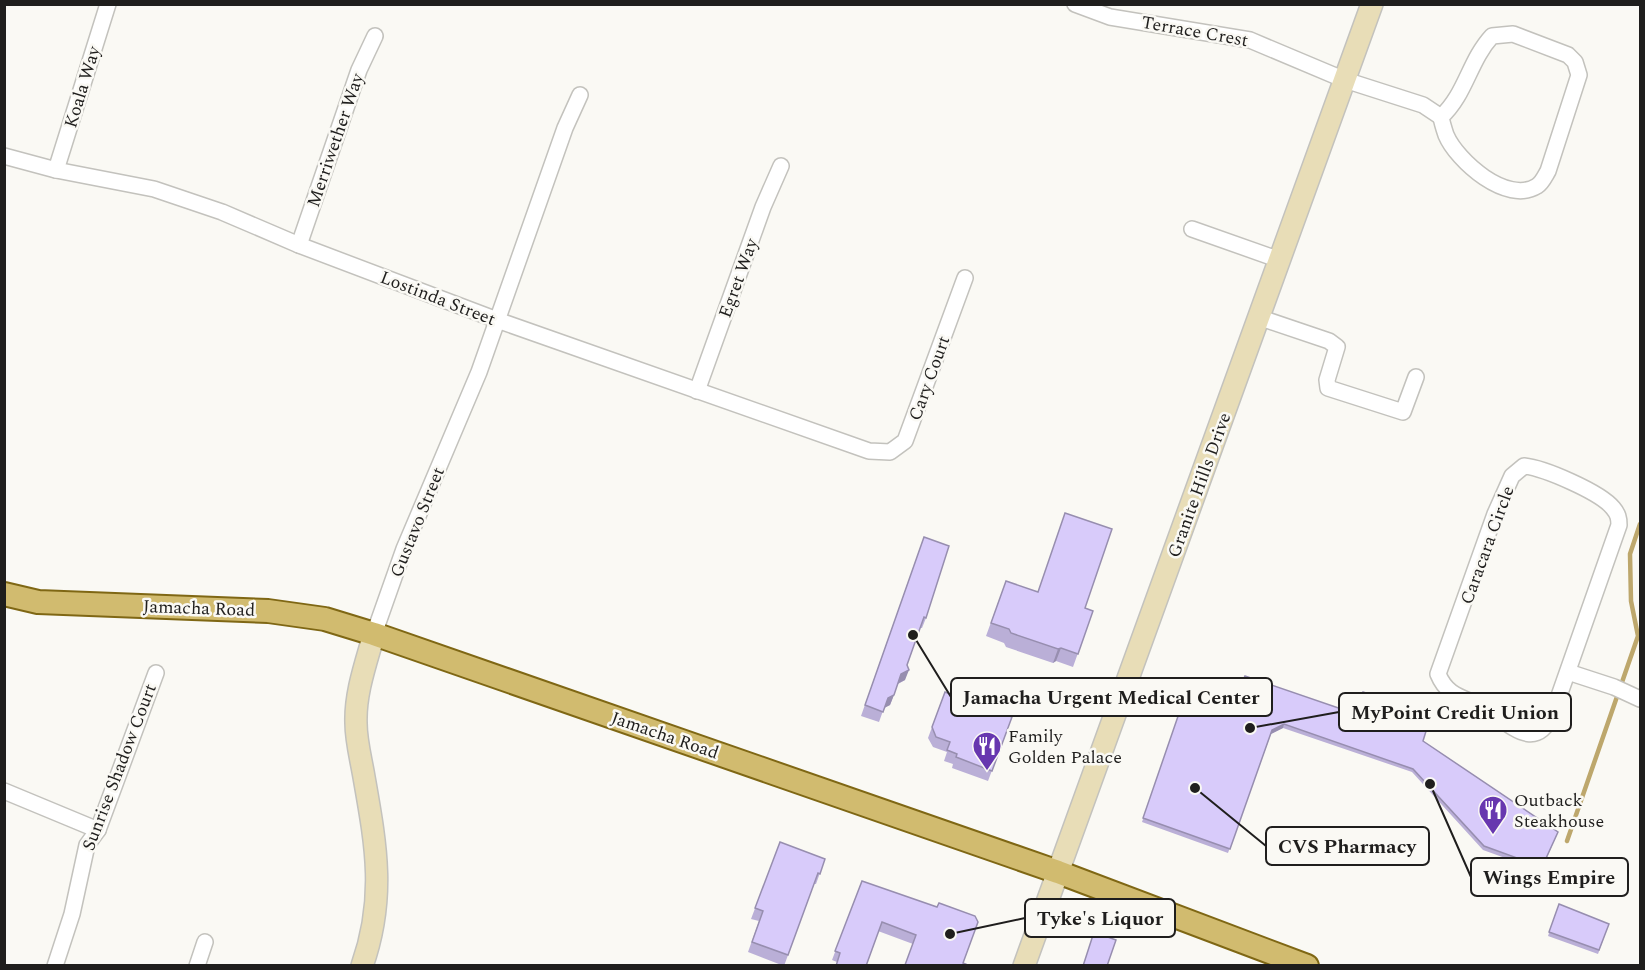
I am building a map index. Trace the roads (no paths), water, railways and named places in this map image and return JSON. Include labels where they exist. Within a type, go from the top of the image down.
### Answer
[{"type":"main road","name":"Jamacha Road","points":[[4,594],[38,602],[268,610],[325,619],[374,634],[1058,872],[1307,966]]},
{"type":"street","name":"Koala Way","points":[[56,170],[108,4]]},
{"type":"street","name":"Terrace Crest","points":[[1075,4],[1110,17],[1250,40],[1345,80],[1424,105],[1441,117]]},
{"type":"street","name":"Granite Hills Drive","points":[[1024,966],[1261,318],[1372,4]]},
{"type":"street","points":[[1513,34],[1568,55],[1575,62],[1579,75],[1578,84],[1548,171],[1540,185],[1529,190],[1504,187],[1474,171],[1446,137],[1441,117],[1454,105],[1475,57],[1492,36],[1513,34]]},
{"type":"street","name":"Merriwether Way","points":[[299,245],[359,70],[375,36]]},
{"type":"street","name":"Gustavo Street","points":[[362,966],[373,934],[379,883],[378,855],[356,725],[356,702],[374,634],[404,549],[479,372],[565,128],[580,94]]},
{"type":"street","name":"Lostinda Street","points":[[4,156],[56,170],[154,189],[222,212],[299,245],[497,320],[870,451]]},
{"type":"street","name":"Egret Way","points":[[697,391],[763,207],[781,166]]},
{"type":"street","points":[[1192,229],[1280,260]]},
{"type":"street","name":"Cary Court","points":[[870,451],[890,452],[905,441],[965,278]]},
{"type":"street","points":[[1261,318],[1329,341],[1337,347],[1327,380],[1328,388],[1403,412],[1416,377]]},
{"type":"street","name":"Caracara Circle","points":[[1524,466],[1538,467],[1558,475],[1611,505],[1618,515],[1619,525],[1568,672],[1548,724],[1536,733],[1523,733],[1512,729],[1482,706],[1448,692],[1438,675],[1495,514],[1512,476],[1524,466]]},
{"type":"street","points":[[1568,672],[1636,696]]},
{"type":"street","name":"Sunrise Shadow Court","points":[[55,966],[72,914],[87,845],[98,830],[156,673]]},
{"type":"street","points":[[4,791],[98,830]]},
{"type":"street","points":[[196,966],[205,942]]},
{"type":"waterway","points":[[1567,841],[1638,636],[1631,601],[1630,554],[1640,524]]},
{"type":"place","name":"Jamacha Urgent Medical Center","points":[[913,635]]},
{"type":"place","name":"MyPoint Credit Union","points":[[1250,728]]},
{"type":"place","name":"Family Golden Palace","points":[[987,772]]},
{"type":"place","name":"Wings Empire","points":[[1430,784]]},
{"type":"place","name":"CVS Pharmacy","points":[[1195,788]]},
{"type":"place","name":"Outback Steakhouse","points":[[1493,836]]},
{"type":"place","name":"Tyke's Liquor","points":[[950,934]]}]
